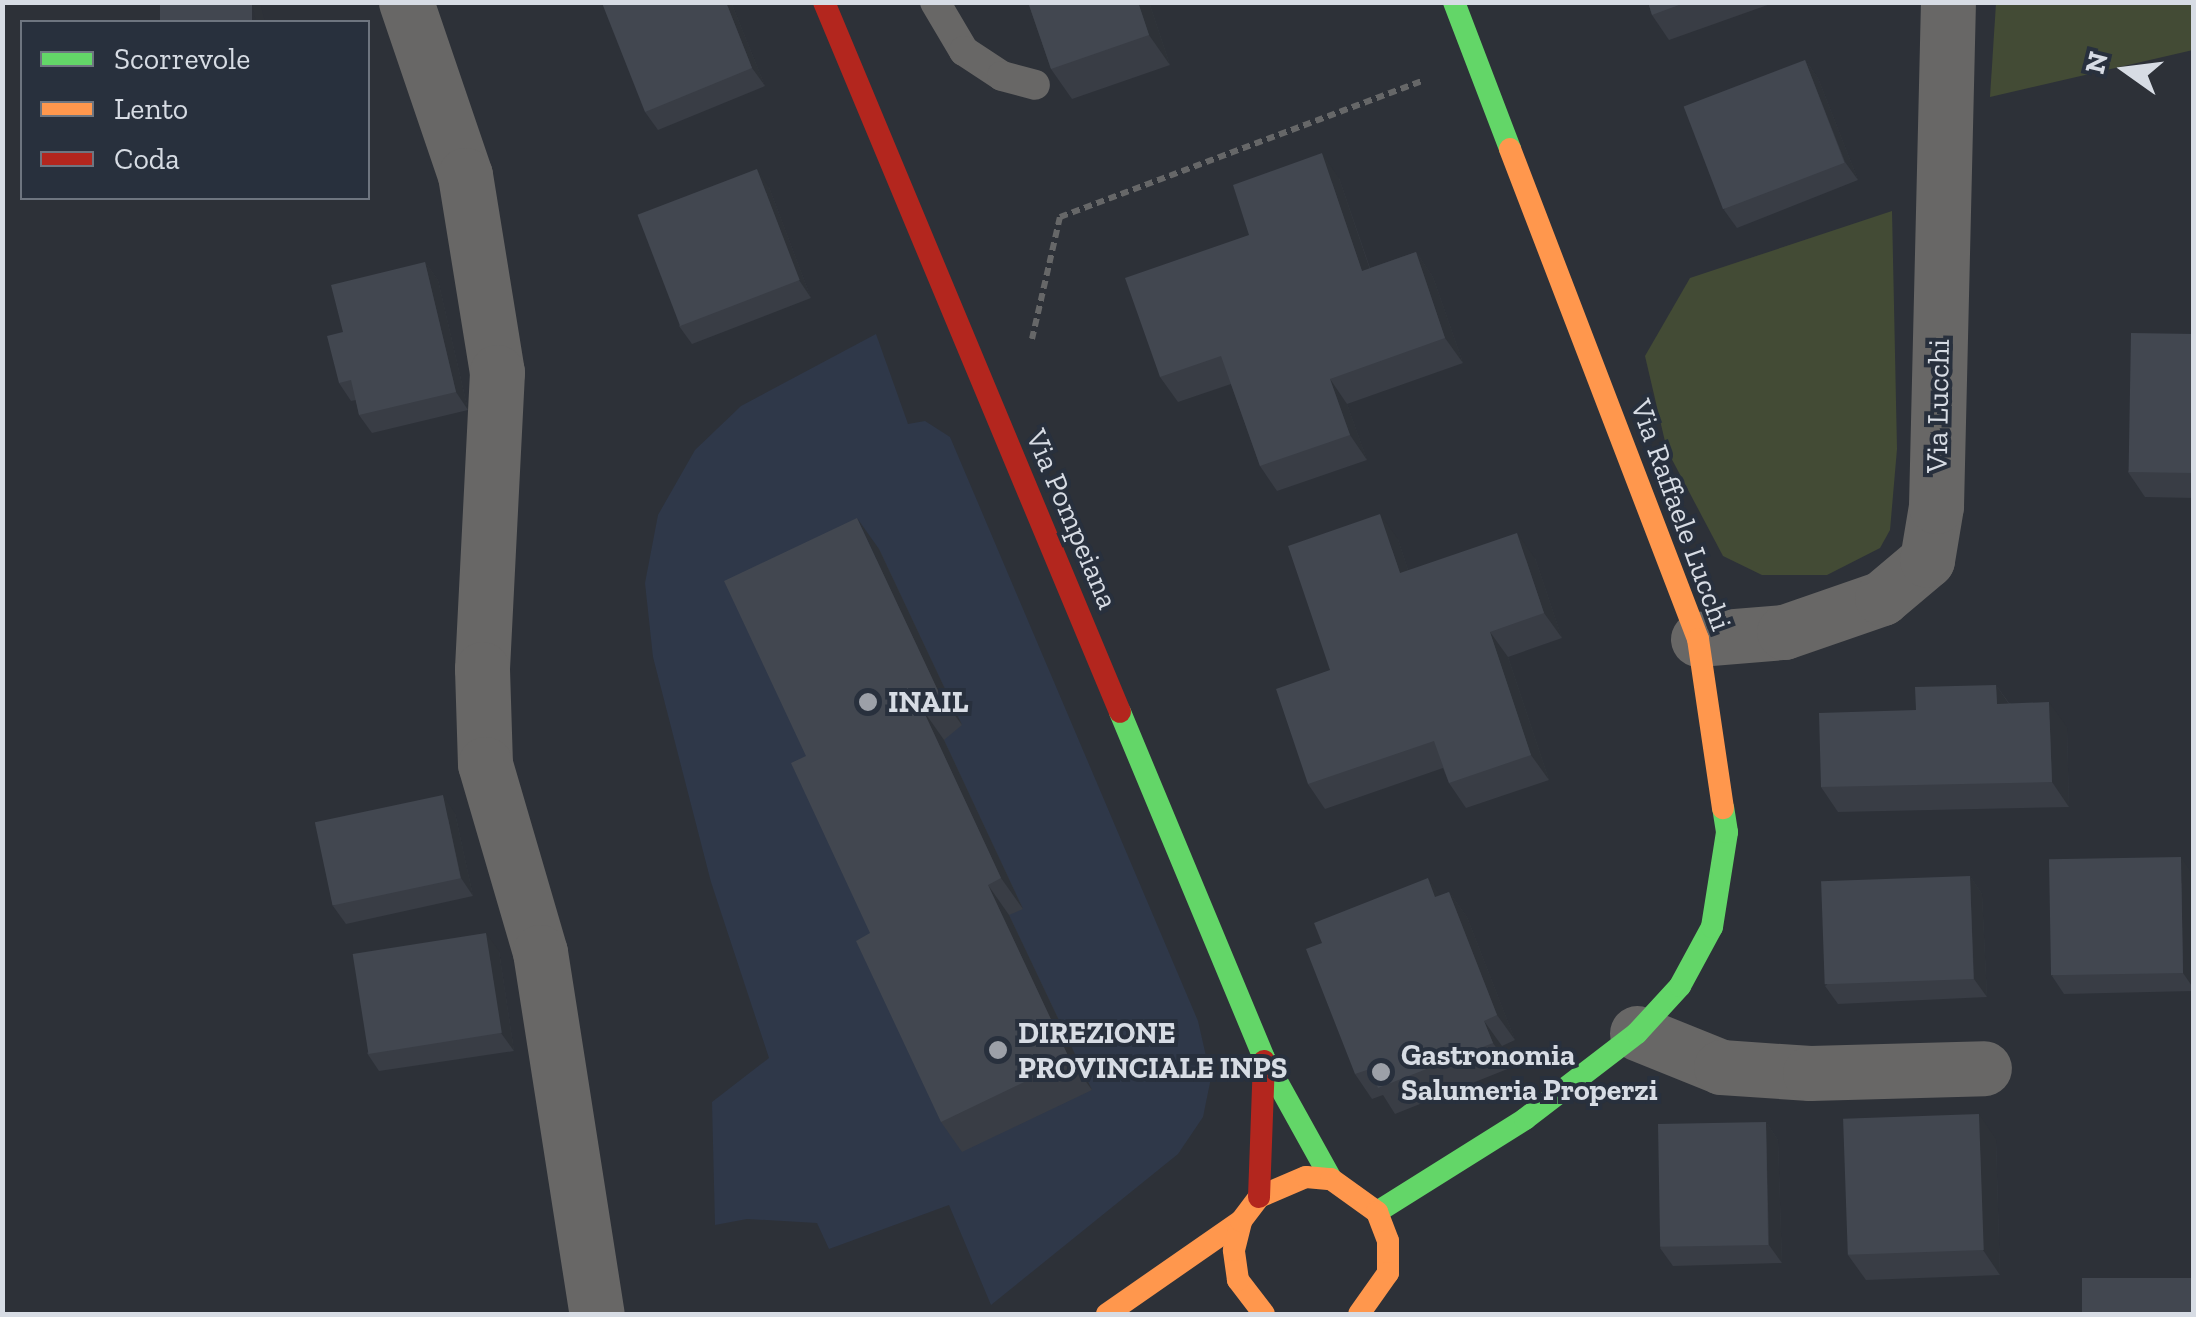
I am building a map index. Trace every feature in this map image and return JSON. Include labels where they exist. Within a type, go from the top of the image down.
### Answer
[{"type":"main road","name":"Via Pompeiana","points":[[824,2],[1264,1058],[1331,1179]]},
{"type":"main road","name":"Via Raffaele Lucchi","points":[[1377,1212],[1552,1101],[1637,1033],[1680,986],[1712,927],[1727,832],[1698,639],[1454,2]]},
{"type":"main road","name":"Via Pompeiana","points":[[1259,1197],[1264,1058]]},
{"type":"main road","points":[[1107,1314],[1242,1221],[1259,1197],[1281,1183],[1331,1179],[1377,1212],[1388,1241],[1390,1314]]},
{"type":"main road","points":[[1242,1221],[1234,1250],[1238,1280],[1258,1310]]},
{"type":"main road","points":[[1359,1314],[1388,1272]]},
{"type":"main road","points":[[1130,1300],[1164,1300]]},
{"type":"main road","points":[[1225,1303],[1258,1310]]},
{"type":"street","points":[[406,2],[465,175],[497,372],[482,668],[485,764],[540,952],[597,1314]]},
{"type":"street","name":"Via Lucchi","points":[[1698,639],[1784,632],[1882,598],[1927,560],[1936,506],[1948,2]]},
{"type":"street","points":[[1637,1033],[1720,1067],[1810,1073],[1984,1068]]},
{"type":"lane","points":[[935,2],[964,52],[1002,76],[1035,86]]},
{"type":"path","points":[[1030,351],[1060,216],[1438,76]]},
{"type":"shaded area","points":[[876,334],[908,424],[925,421],[950,437],[1198,1021],[1211,1078],[1203,1117],[1178,1154],[991,1305],[949,1205],[829,1249],[817,1223],[747,1219],[715,1225],[712,1102],[769,1058],[711,882],[653,657],[645,583],[658,515],[695,450],[741,406]]},
{"type":"green space","points":[[1996,3],[2193,3],[2193,50],[1990,97]]},
{"type":"green space","points":[[1892,211],[1897,449],[1890,530],[1880,548],[1827,575],[1762,575],[1723,556],[1667,450],[1645,356],[1690,278]]},
{"type":"building","points":[[160,2],[252,2],[252,20],[160,20]]},
{"type":"building","points":[[604,2],[726,2],[752,68],[645,112]]},
{"type":"building","points":[[1028,2],[1138,2],[1149,35],[1051,69]]},
{"type":"building","points":[[1648,2],[1687,2],[1652,15]]},
{"type":"building","points":[[1805,60],[1844,163],[1723,209],[1684,107]]},
{"type":"building","points":[[1322,153],[1362,271],[1416,252],[1445,338],[1330,379],[1350,435],[1260,466],[1221,356],[1160,377],[1125,278],[1249,235],[1233,185]]},
{"type":"building","points":[[757,169],[800,280],[680,326],[638,215]]},
{"type":"building","points":[[425,262],[456,392],[359,415],[351,380],[339,383],[327,336],[343,332],[331,285]]},
{"type":"building","points":[[2131,333],[2194,334],[2192,473],[2129,472]]},
{"type":"building","points":[[1380,514],[1400,573],[1517,533],[1544,613],[1490,632],[1531,755],[1449,783],[1434,741],[1308,784],[1276,689],[1330,670],[1288,546]]},
{"type":"building","points":[[857,518],[940,695],[923,710],[1001,878],[988,885],[1070,1060],[941,1122],[856,941],[870,933],[791,763],[806,756],[724,581]]},
{"type":"building","points":[[1996,685],[1997,704],[2049,702],[2052,782],[1821,787],[1819,713],[1916,710],[1915,687]]},
{"type":"building","points":[[443,795],[461,878],[333,905],[315,822]]},
{"type":"building","points":[[2181,857],[2183,973],[2051,975],[2049,859]]},
{"type":"building","points":[[1970,876],[1974,979],[1825,984],[1821,881]]},
{"type":"building","points":[[1428,878],[1435,897],[1449,892],[1497,1015],[1484,1021],[1493,1043],[1378,1088],[1370,1069],[1355,1074],[1306,949],[1322,943],[1314,923]]},
{"type":"building","points":[[486,933],[502,1033],[368,1054],[353,954]]},
{"type":"building","points":[[1979,1114],[1984,1250],[1848,1255],[1843,1119]]},
{"type":"building","points":[[1766,1122],[1768,1245],[1660,1247],[1658,1124]]},
{"type":"building","points":[[2082,1278],[2194,1278],[2194,1314],[2082,1314]]},
{"type":"traffic: fast","points":[[1454,2],[1510,149]]},
{"type":"traffic: fast","points":[[1120,712],[1264,1058],[1331,1179]]},
{"type":"traffic: fast","points":[[1377,1212],[1525,1119],[1637,1033],[1680,986],[1712,927],[1727,832],[1723,808]]},
{"type":"traffic: slow","points":[[1510,149],[1698,639],[1723,808]]},
{"type":"traffic: slow","points":[[1264,1314],[1238,1280],[1234,1250],[1241,1221],[1259,1197],[1306,1177],[1331,1179],[1377,1212],[1388,1241],[1388,1273],[1359,1314]]},
{"type":"traffic: slow","points":[[1107,1314],[1241,1221]]},
{"type":"traffic: jam","points":[[824,2],[1120,712]]},
{"type":"traffic: jam","points":[[1259,1197],[1264,1061]]},
{"type":"place","name":"INAIL","points":[[868,702]]},
{"type":"place","name":"DIREZIONE PROVINCIALE INPS","points":[[998,1050]]},
{"type":"place","name":"Gastronomia Salumeria Properzi","points":[[1381,1072]]}]
